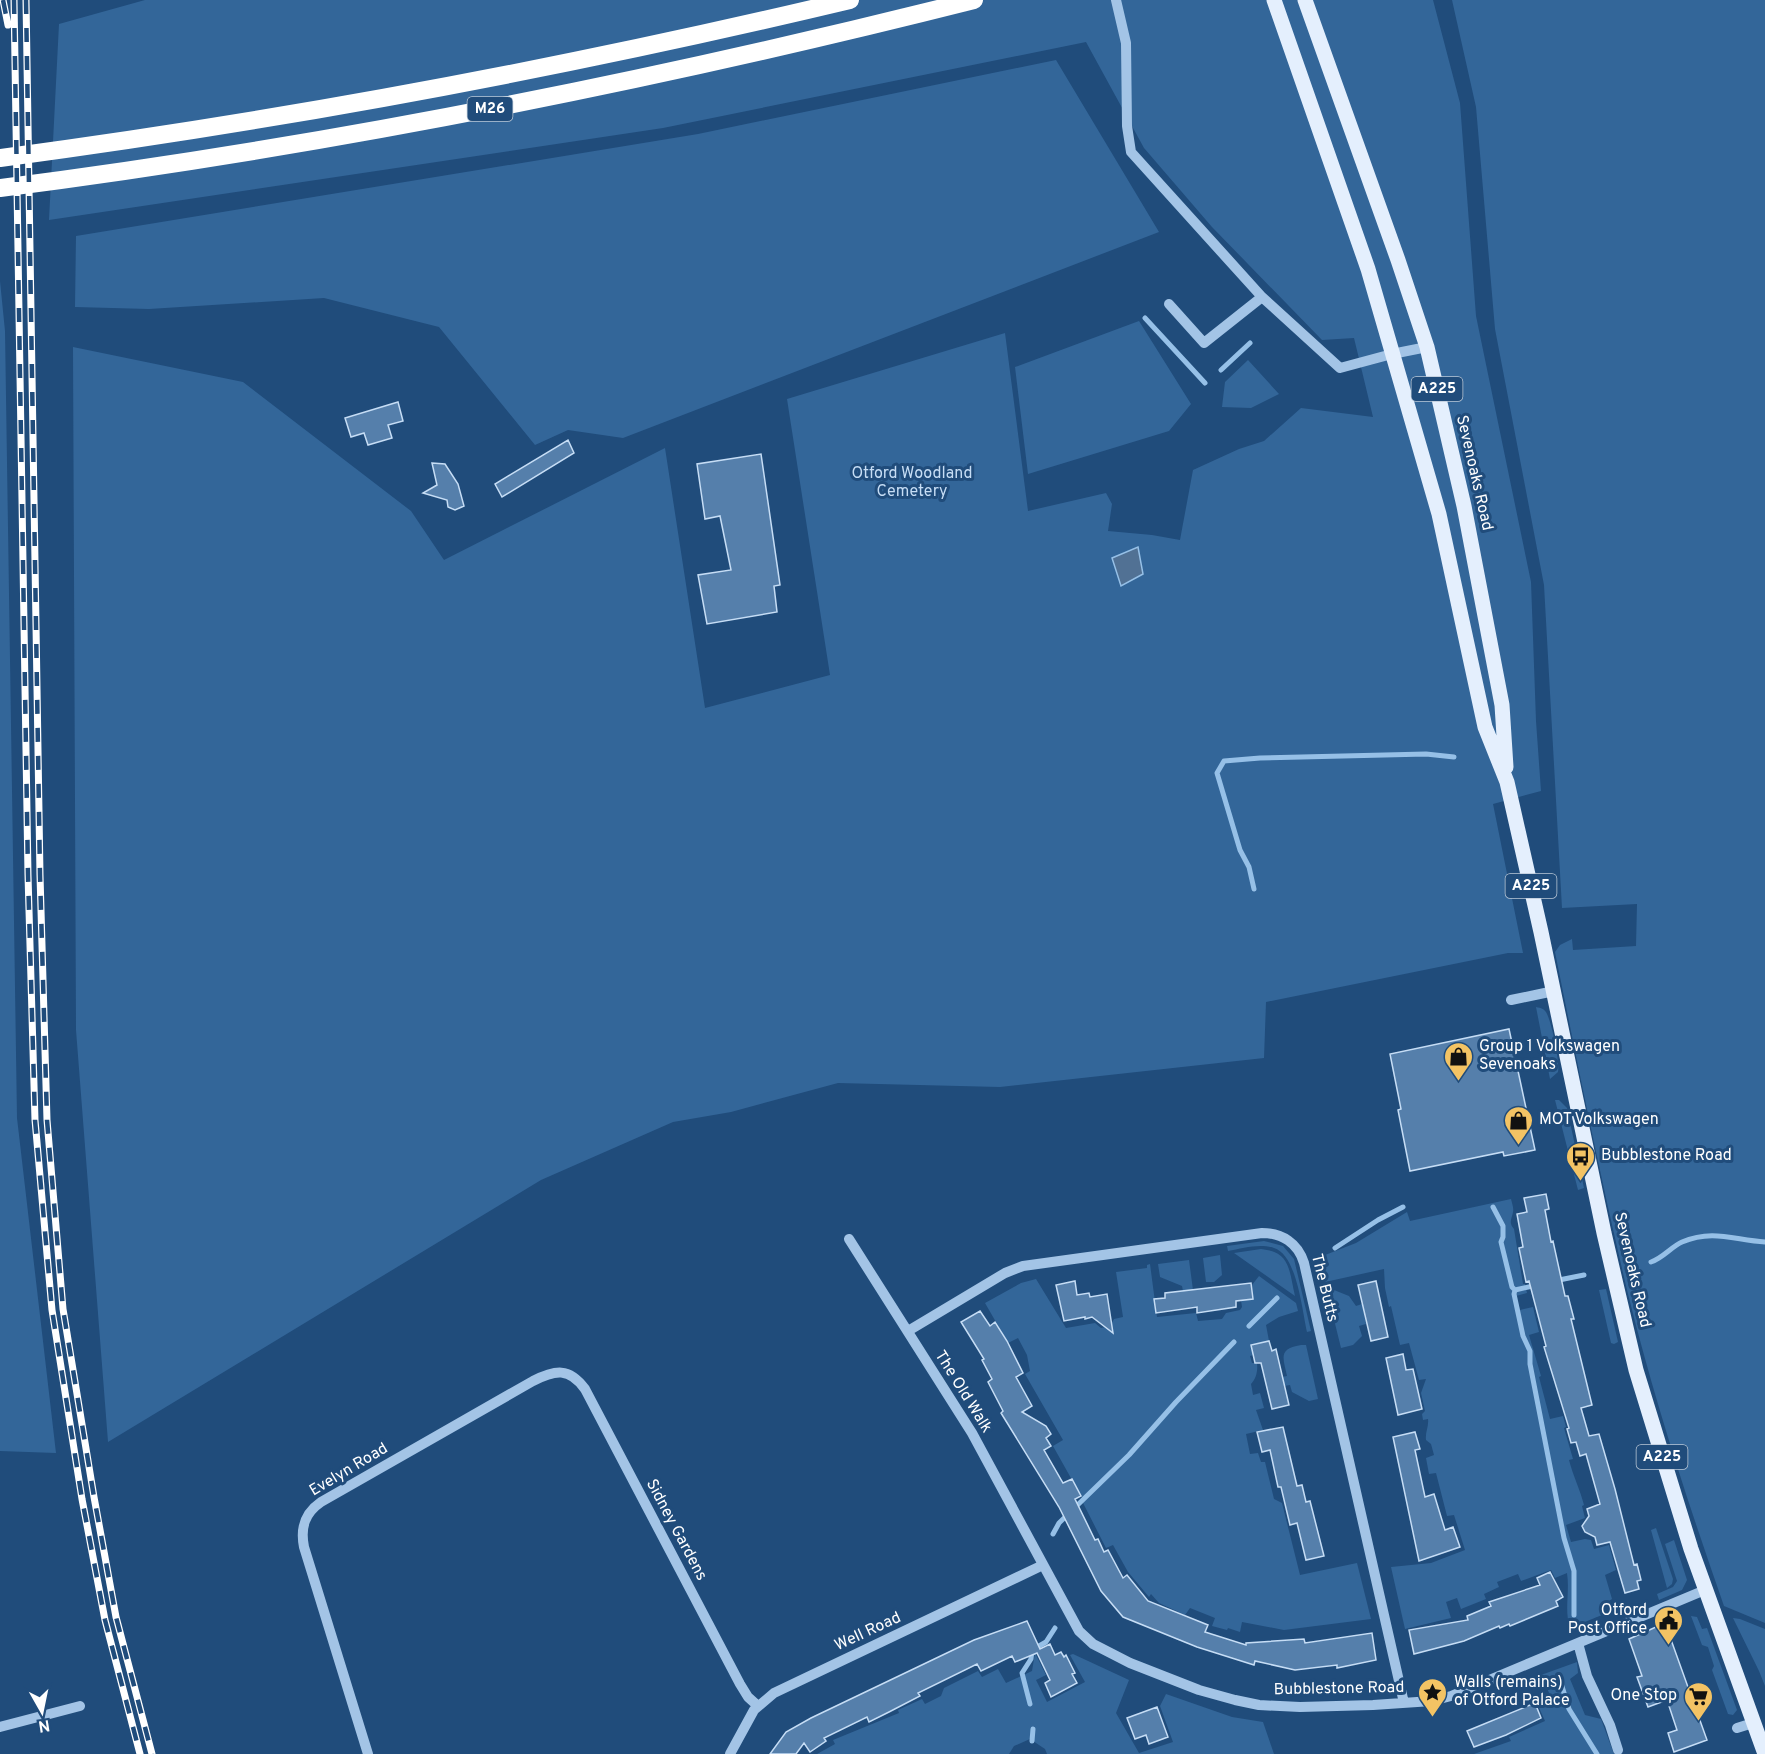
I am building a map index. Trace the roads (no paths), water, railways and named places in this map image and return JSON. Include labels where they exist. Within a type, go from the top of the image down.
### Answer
[{"type":"highway","name":"M26","points":[[0,158],[216,127],[452,86],[687,38],[850,0]]},
{"type":"highway","name":"M26","points":[[0,188],[242,153],[483,110],[711,63],[974,0]]},
{"type":"main road","name":"Sevenoaks Road","points":[[1274,0],[1368,269],[1439,514],[1485,727],[1507,782]]},
{"type":"main road","name":"Sevenoaks Road","points":[[1306,5],[1427,347],[1464,506],[1502,705],[1507,782],[1554,991],[1604,1233],[1636,1370],[1705,1590],[1765,1754]]},
{"type":"street","points":[[1116,0],[1126,43],[1127,126],[1131,152],[1200,229],[1262,297],[1340,368],[1427,347]]},
{"type":"street","points":[[1170,304],[1204,343],[1262,297]]},
{"type":"street","points":[[1511,1000],[1554,991]]},
{"type":"street","name":"The Butts","points":[[908,1330],[1008,1271],[1023,1266],[1262,1233],[1279,1235],[1288,1240],[1299,1250],[1304,1263],[1404,1703]]},
{"type":"street","name":"The Old Walk","points":[[849,1239],[972,1433],[1043,1564]]},
{"type":"street","name":"Evelyn Road","points":[[368,1754],[303,1545],[302,1530],[306,1518],[321,1502],[533,1381],[550,1373],[564,1373]]},
{"type":"street","name":"Sidney Gardens","points":[[564,1373],[579,1381],[587,1394],[740,1684],[748,1697],[758,1706]]},
{"type":"street","name":"Bubblestone Road","points":[[1043,1564],[1084,1638],[1117,1657],[1223,1698],[1259,1705],[1329,1708],[1432,1701],[1451,1696],[1705,1590]]},
{"type":"street","name":"Well Road","points":[[730,1754],[749,1718],[758,1706],[774,1693],[1043,1564]]},
{"type":"street","points":[[1578,1643],[1587,1676],[1610,1725],[1618,1750]]},
{"type":"street","points":[[0,1727],[80,1706]]},
{"type":"street","points":[[1737,1728],[1753,1723]]},
{"type":"waterway","points":[[1145,318],[1205,383]]},
{"type":"waterway","points":[[1221,370],[1250,343]]},
{"type":"waterway","points":[[1254,889],[1249,867],[1240,850],[1217,773],[1224,761],[1426,754],[1454,757]]},
{"type":"waterway","points":[[1335,1248],[1403,1207]]},
{"type":"waterway","points":[[1493,1207],[1503,1226],[1501,1242],[1512,1287],[1515,1290],[1523,1336],[1530,1351],[1530,1364],[1564,1538],[1574,1571],[1574,1615]]},
{"type":"waterway","points":[[1651,1262],[1682,1242],[1704,1236],[1724,1236],[1765,1242]]},
{"type":"waterway","points":[[1554,1281],[1584,1275]]},
{"type":"waterway","points":[[1515,1290],[1537,1285]]},
{"type":"waterway","points":[[1249,1326],[1277,1298]]},
{"type":"waterway","points":[[1053,1534],[1059,1523],[1129,1455],[1234,1342]]},
{"type":"waterway","points":[[1030,1704],[1022,1673],[1031,1659],[1032,1650],[1046,1642],[1055,1628]]},
{"type":"waterway","points":[[1560,1680],[1569,1709],[1597,1754]]},
{"type":"waterway","points":[[1032,1741],[1033,1729]]},
{"type":"railway","points":[[3,0],[8,25]]},
{"type":"railway","points":[[14,0],[28,875],[35,1120],[52,1310],[82,1499],[105,1620],[140,1754]]},
{"type":"railway","points":[[26,0],[40,875],[47,1120],[63,1309],[94,1497],[116,1617],[152,1754]]},
{"type":"place","name":"Group 1 Volkswagen Sevenoaks","points":[[1458,1082]]},
{"type":"place","name":"MOT Volkswagen","points":[[1518,1146]]},
{"type":"place","name":"Bubblestone Road","points":[[1580,1182]]},
{"type":"place","name":"Otford Post Office","points":[[1668,1646]]},
{"type":"place","name":"Walls (remains) of Otford Palace","points":[[1433,1718]]},
{"type":"place","name":"One Stop","points":[[1698,1722]]},
{"type":"park label","name":"Otford Woodland Cemetery","points":[[912,483]]}]
